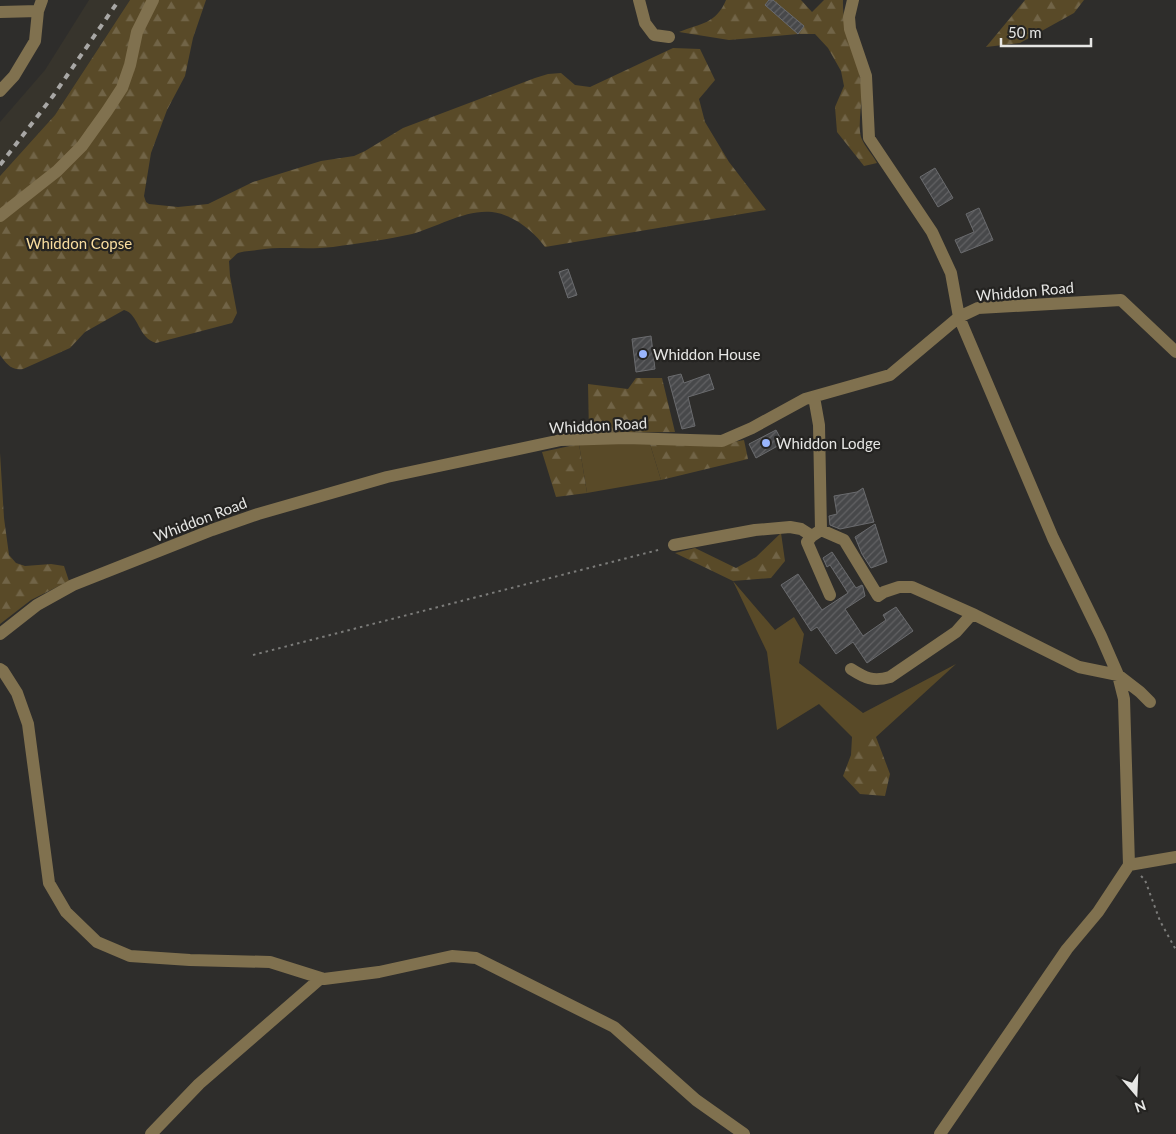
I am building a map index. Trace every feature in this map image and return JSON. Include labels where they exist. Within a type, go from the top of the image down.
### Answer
[{"type":"street","points":[[0,216],[57,171],[82,146],[107,111],[122,88],[130,65],[137,32],[153,0]]},
{"type":"street","points":[[639,0],[645,23],[654,35],[669,37]]},
{"type":"street","points":[[853,0],[849,18],[850,29],[866,76],[869,138],[932,232],[951,273],[959,317],[1049,530],[1102,636],[1118,675],[1124,699],[1129,865],[1098,912],[1067,949],[940,1134]]},
{"type":"street","points":[[0,12],[40,5],[35,41],[14,76],[0,91]]},
{"type":"street","name":"Whiddon Road","points":[[0,634],[37,605],[73,585],[212,530],[258,514],[387,477],[560,440],[626,438],[722,441],[752,428],[805,399],[890,376],[959,317],[978,308],[1121,300],[1176,352]]},
{"type":"street","points":[[814,397],[819,425],[816,533],[807,542],[830,595]]},
{"type":"street","points":[[674,545],[754,530],[790,527],[844,540],[878,596],[899,587],[912,588],[972,614],[1079,667],[1118,675],[1150,702]]},
{"type":"street","points":[[850,669],[863,677],[871,679],[890,678],[956,632],[972,614]]},
{"type":"street","points":[[0,668],[4,671],[17,692],[28,724],[49,883],[66,912],[97,942],[130,956],[270,962],[324,979],[379,972],[452,956],[476,958],[614,1027],[696,1100],[744,1134]]},
{"type":"street","points":[[1129,865],[1176,857]]},
{"type":"street","points":[[151,1134],[199,1084],[321,978]]},
{"type":"path","points":[[252,655],[674,545]]},
{"type":"path","points":[[1129,865],[1145,880],[1160,921],[1176,950]]},
{"type":"shaded area","points":[[89,0],[130,0],[55,115],[0,176],[0,122],[45,70]]},
{"type":"green space","name":"Whiddon Copse","points":[[130,0],[206,0],[193,38],[185,76],[167,110],[151,153],[144,196],[149,204],[178,207],[208,204],[253,182],[321,161],[354,156],[403,128],[535,78],[561,73],[575,85],[590,87],[673,48],[700,49],[715,80],[699,99],[705,122],[729,162],[766,210],[545,247],[529,229],[515,220],[500,213],[482,212],[462,216],[412,234],[382,240],[333,247],[276,248],[242,252],[229,261],[237,313],[232,323],[156,343],[146,336],[133,316],[124,310],[85,332],[70,348],[23,369],[15,369],[9,366],[0,355],[0,176],[55,115]]},
{"type":"green space","points":[[726,0],[801,0],[812,12],[824,0],[843,0],[847,32],[861,83],[861,137],[877,163],[864,166],[837,132],[835,107],[844,86],[841,71],[828,48],[815,34],[729,40],[679,32],[713,18],[718,14]]},
{"type":"green space","points":[[1025,0],[1084,0],[1074,13],[1020,43],[986,47]]},
{"type":"green space","points":[[636,378],[662,378],[675,432],[589,433],[588,384],[628,389]]},
{"type":"green space","points":[[744,440],[748,459],[661,480],[650,444],[722,444]]},
{"type":"green space","points":[[579,444],[650,444],[661,480],[587,493]]},
{"type":"green space","points":[[579,444],[587,493],[556,497],[542,452]]},
{"type":"green space","points":[[0,453],[4,518],[9,555],[16,563],[25,566],[51,564],[64,566],[69,581],[31,600],[0,624]]},
{"type":"green space","points":[[781,533],[785,561],[771,578],[733,581],[675,553],[695,548],[736,568],[756,557]]},
{"type":"green space","points":[[733,581],[775,630],[794,617],[804,634],[799,663],[863,713],[956,664],[876,737],[852,737],[819,704],[777,730],[767,652]]},
{"type":"green space","points":[[852,737],[876,737],[890,774],[885,796],[860,794],[843,776],[851,755]]},
{"type":"building","points":[[769,0],[773,0],[804,26],[798,34],[765,5]]},
{"type":"building","points":[[935,168],[953,198],[938,207],[920,177]]},
{"type":"building","points":[[979,208],[993,240],[961,253],[955,240],[974,232],[966,214]]},
{"type":"building","points":[[568,269],[577,295],[568,298],[559,272]]},
{"type":"building","name":"Whiddon House","points":[[651,336],[655,369],[636,372],[632,339]]},
{"type":"building","points":[[681,374],[684,383],[709,374],[714,389],[688,397],[695,426],[682,429],[668,377]]},
{"type":"building","name":"Whiddon Lodge","points":[[776,430],[783,443],[756,458],[749,444]]},
{"type":"building","points":[[863,488],[874,522],[840,529],[830,525],[829,516],[837,514],[834,496],[857,492]]},
{"type":"building","points":[[875,524],[887,562],[871,568],[862,554],[855,537]]},
{"type":"building","points":[[832,552],[856,588],[862,585],[863,587],[865,596],[845,609],[863,636],[886,620],[883,615],[896,607],[913,631],[867,663],[853,642],[836,654],[817,627],[811,631],[781,585],[798,574],[822,610],[848,593],[830,565],[827,567],[823,558]]},
{"type":"railway","points":[[0,165],[53,96],[119,0]]},
{"type":"place","name":"Whiddon House","points":[[643,354]]},
{"type":"place","name":"Whiddon Lodge","points":[[766,443]]}]
